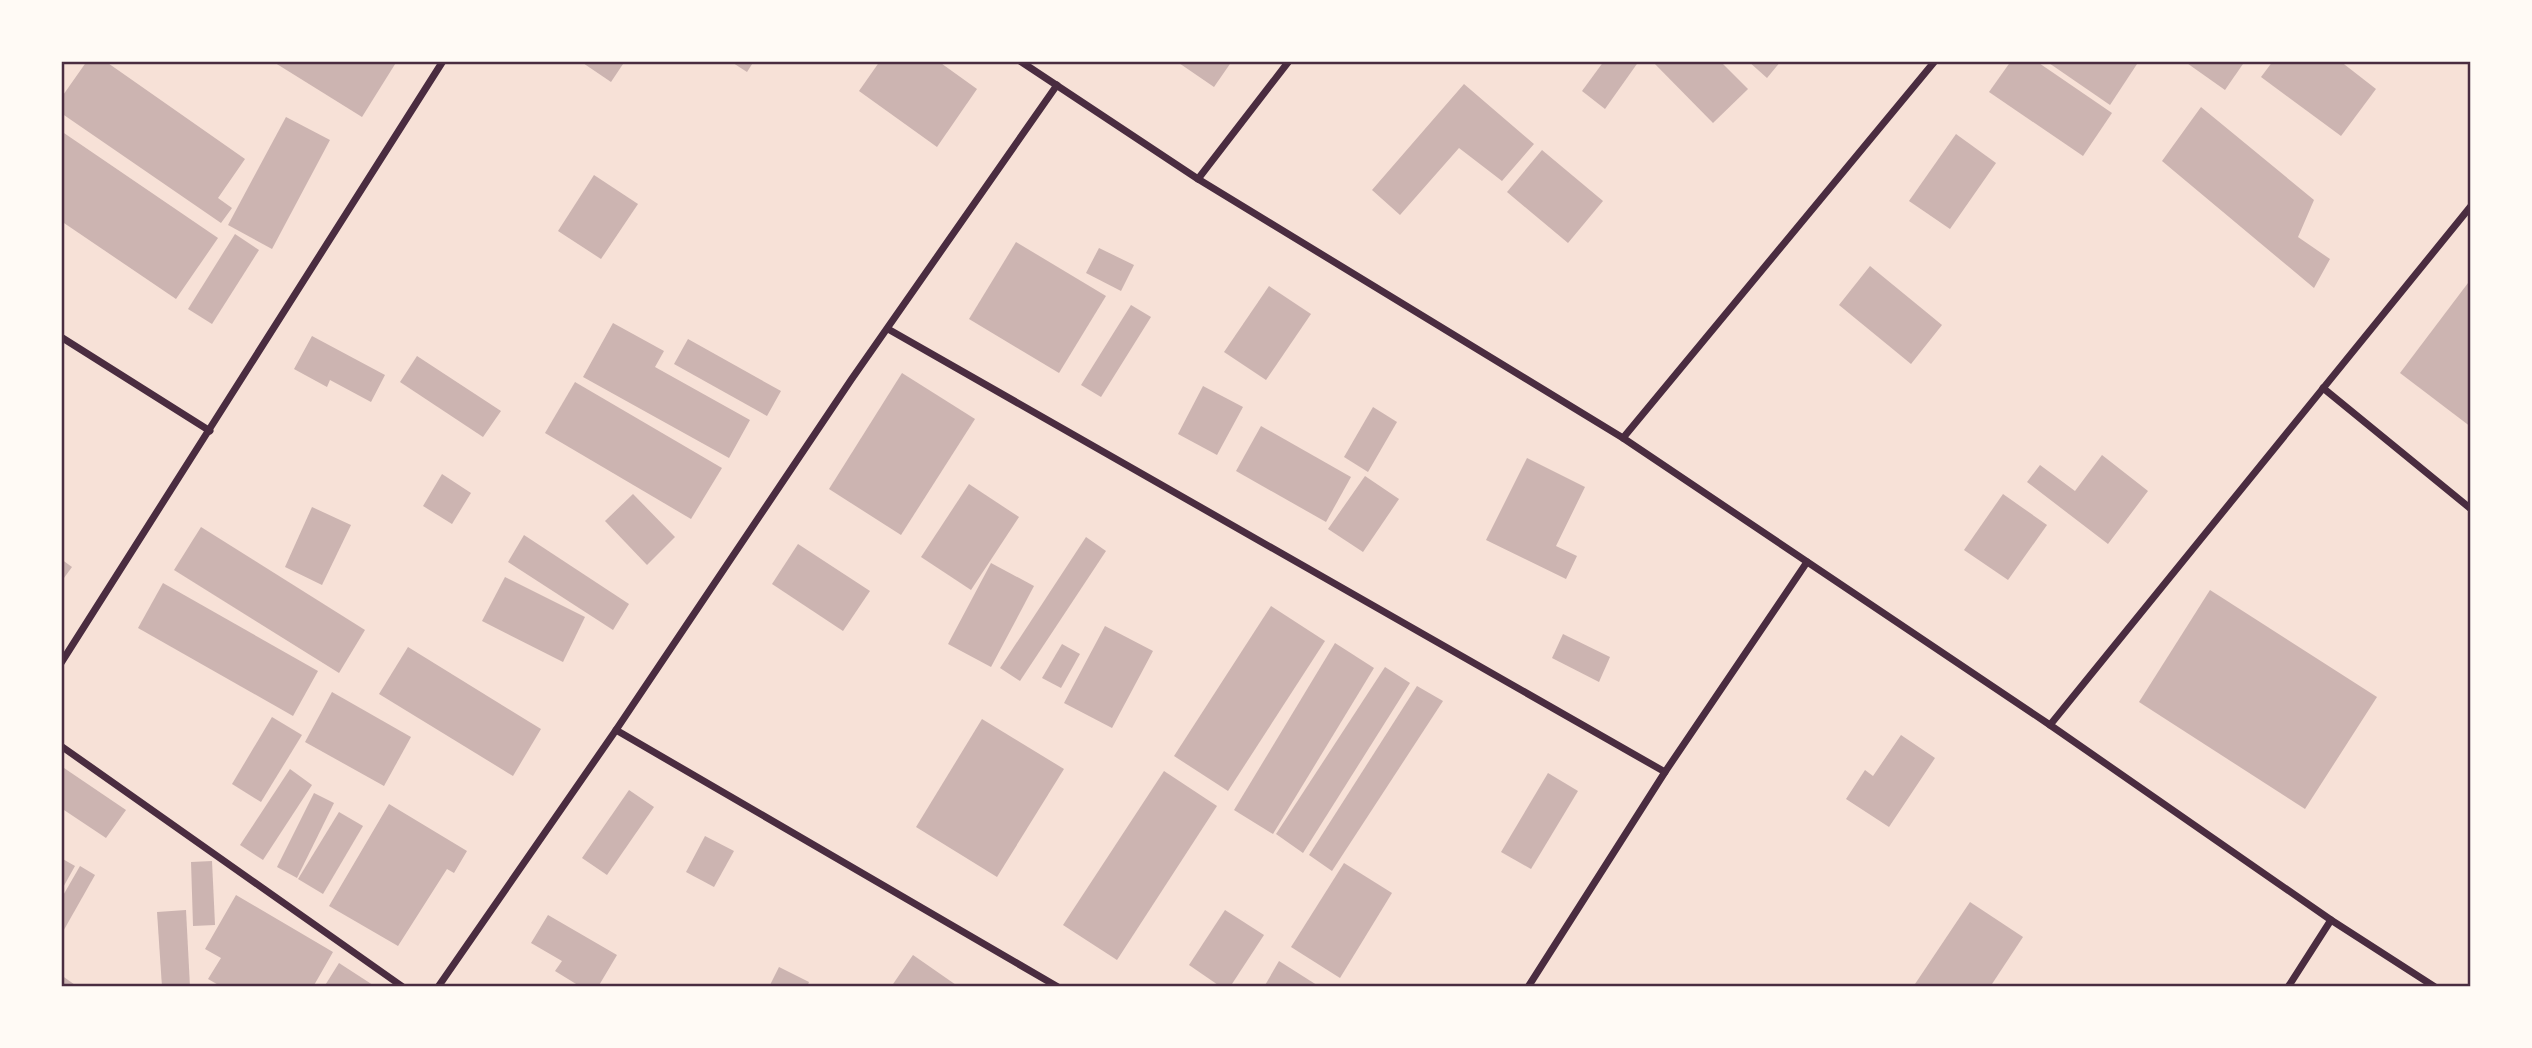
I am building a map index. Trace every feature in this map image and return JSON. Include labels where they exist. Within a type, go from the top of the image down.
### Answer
[{"type":"street","points":[[61,663],[443,61]]},
{"type":"street","points":[[1020,61],[1198,179],[1623,438],[2050,725],[2331,920],[2435,987]]},
{"type":"street","points":[[1198,179],[1289,61]]},
{"type":"street","points":[[1623,438],[1935,61]]},
{"type":"street","points":[[438,987],[616,730],[851,380],[1057,85]]},
{"type":"street","points":[[2050,725],[2471,206]]},
{"type":"street","points":[[888,329],[1665,772]]},
{"type":"street","points":[[61,337],[210,430]]},
{"type":"street","points":[[2323,388],[2471,509]]},
{"type":"street","points":[[1528,987],[1665,772],[1807,562]]},
{"type":"street","points":[[616,730],[1058,987]]},
{"type":"street","points":[[61,746],[402,987]]},
{"type":"street","points":[[2288,987],[2331,920]]},
{"type":"building","points":[[87,61],[105,61],[245,159],[218,198],[232,208],[221,223],[61,113],[61,98]]},
{"type":"building","points":[[272,61],[397,61],[362,117]]},
{"type":"building","points":[[580,61],[625,61],[611,82]]},
{"type":"building","points":[[730,61],[754,61],[747,72]]},
{"type":"building","points":[[880,61],[938,61],[977,89],[937,147],[859,91]]},
{"type":"building","points":[[1176,61],[1232,61],[1214,87]]},
{"type":"building","points":[[1604,61],[1639,61],[1605,109],[1582,91]]},
{"type":"building","points":[[1652,61],[1720,61],[1748,89],[1713,123]]},
{"type":"building","points":[[1748,61],[1781,61],[1767,78]]},
{"type":"building","points":[[2011,61],[2036,61],[2112,113],[2083,156],[1989,92]]},
{"type":"building","points":[[2046,61],[2139,61],[2110,105]]},
{"type":"building","points":[[2184,61],[2245,61],[2225,90]]},
{"type":"building","points":[[2273,61],[2340,61],[2376,89],[2341,136],[2261,77]]},
{"type":"building","points":[[1464,84],[1534,144],[1502,181],[1459,148],[1400,215],[1372,190]]},
{"type":"building","points":[[2201,107],[2314,200],[2298,237],[2330,259],[2314,288],[2162,161]]},
{"type":"building","points":[[286,117],[330,140],[272,249],[228,225]]},
{"type":"building","points":[[61,131],[218,238],[176,299],[61,221]]},
{"type":"building","points":[[1956,134],[1996,163],[1950,229],[1909,201]]},
{"type":"building","points":[[1542,150],[1603,201],[1568,243],[1507,192]]},
{"type":"building","points":[[594,175],[638,204],[601,259],[558,231]]},
{"type":"building","points":[[235,234],[259,250],[212,324],[188,309]]},
{"type":"building","points":[[1016,242],[1106,296],[1059,373],[969,319]]},
{"type":"building","points":[[1099,248],[1134,265],[1121,291],[1086,273]]},
{"type":"building","points":[[1870,266],[1942,325],[1911,364],[1839,305]]},
{"type":"building","points":[[2468,283],[2471,285],[2471,427],[2400,373]]},
{"type":"building","points":[[1269,286],[1311,314],[1266,380],[1224,352]]},
{"type":"building","points":[[1131,305],[1151,317],[1101,397],[1081,385]]},
{"type":"building","points":[[613,323],[664,351],[655,367],[750,420],[729,458],[583,377]]},
{"type":"building","points":[[312,336],[385,375],[371,402],[330,380],[327,387],[294,369]]},
{"type":"building","points":[[688,339],[781,391],[767,416],[674,364]]},
{"type":"building","points":[[417,356],[501,411],[483,437],[400,382]]},
{"type":"building","points":[[902,373],[975,419],[901,535],[829,489]]},
{"type":"building","points":[[575,382],[722,468],[691,519],[545,433]]},
{"type":"building","points":[[1203,386],[1243,407],[1217,455],[1178,434]]},
{"type":"building","points":[[1373,407],[1397,422],[1368,472],[1344,457]]},
{"type":"building","points":[[1261,426],[1351,477],[1326,522],[1236,471]]},
{"type":"building","points":[[2102,455],[2148,491],[2108,544],[2027,482],[2040,465],[2075,491]]},
{"type":"building","points":[[1527,458],[1585,487],[1556,546],[1577,556],[1566,579],[1486,540]]},
{"type":"building","points":[[442,474],[471,493],[452,524],[423,506]]},
{"type":"building","points":[[1365,476],[1399,499],[1363,552],[1328,529]]},
{"type":"building","points":[[969,484],[1019,517],[971,590],[921,557]]},
{"type":"building","points":[[633,494],[675,537],[647,565],[605,521]]},
{"type":"building","points":[[2003,494],[2047,525],[2008,580],[1964,550]]},
{"type":"building","points":[[312,507],[351,525],[322,585],[285,567]]},
{"type":"building","points":[[201,527],[365,630],[339,673],[174,570]]},
{"type":"building","points":[[524,535],[629,604],[613,630],[508,562]]},
{"type":"building","points":[[1086,537],[1106,551],[1020,681],[1000,668]]},
{"type":"building","points":[[798,544],[870,591],[843,631],[772,584]]},
{"type":"building","points":[[61,559],[72,567],[61,582]]},
{"type":"building","points":[[991,563],[1034,586],[991,667],[948,644]]},
{"type":"building","points":[[505,577],[585,617],[563,662],[482,621]]},
{"type":"building","points":[[163,583],[318,671],[293,716],[138,628]]},
{"type":"building","points":[[2210,590],[2377,697],[2305,809],[2139,702]]},
{"type":"building","points":[[1271,606],[1325,641],[1228,791],[1174,756]]},
{"type":"building","points":[[1105,626],[1153,651],[1112,728],[1064,703]]},
{"type":"building","points":[[1563,634],[1610,657],[1599,682],[1552,658]]},
{"type":"building","points":[[1335,643],[1374,668],[1273,834],[1234,810]]},
{"type":"building","points":[[1062,644],[1080,654],[1061,688],[1042,678]]},
{"type":"building","points":[[408,647],[541,729],[513,776],[379,694]]},
{"type":"building","points":[[1385,667],[1410,683],[1303,853],[1276,834]]},
{"type":"building","points":[[1417,686],[1443,701],[1332,871],[1309,855]]},
{"type":"building","points":[[332,692],[411,737],[384,786],[305,742]]},
{"type":"building","points":[[272,717],[302,735],[261,802],[232,784]]},
{"type":"building","points":[[982,719],[1064,769],[997,877],[916,827]]},
{"type":"building","points":[[1901,735],[1935,758],[1889,827],[1846,799],[1865,770],[1873,776]]},
{"type":"building","points":[[64,768],[126,810],[106,838],[61,808],[61,771]]},
{"type":"building","points":[[290,769],[312,785],[263,860],[240,845]]},
{"type":"building","points":[[1164,771],[1217,806],[1117,960],[1063,925]]},
{"type":"building","points":[[1548,773],[1578,791],[1531,869],[1501,852]]},
{"type":"building","points":[[629,790],[654,807],[607,875],[582,858]]},
{"type":"building","points":[[314,793],[334,803],[297,878],[277,867]]},
{"type":"building","points":[[389,804],[467,851],[454,873],[447,869],[398,946],[329,906]]},
{"type":"building","points":[[339,812],[363,826],[323,894],[298,879]]},
{"type":"building","points":[[705,836],[734,851],[714,887],[686,872]]},
{"type":"building","points":[[61,858],[75,866],[61,891]]},
{"type":"building","points":[[212,861],[215,925],[193,926],[191,862]]},
{"type":"building","points":[[1344,863],[1392,893],[1340,978],[1291,947]]},
{"type":"building","points":[[80,866],[95,875],[61,935],[61,899]]},
{"type":"building","points":[[236,895],[333,952],[313,987],[222,987],[208,979],[221,958],[205,949]]},
{"type":"building","points":[[1970,902],[2023,937],[1990,987],[1913,987]]},
{"type":"building","points":[[186,910],[190,987],[162,987],[157,912]]},
{"type":"building","points":[[1225,910],[1264,935],[1230,987],[1221,987],[1189,965]]},
{"type":"building","points":[[548,915],[617,955],[598,987],[581,987],[555,971],[562,961],[531,943]]},
{"type":"building","points":[[913,955],[959,987],[891,987]]},
{"type":"building","points":[[1279,961],[1320,987],[1264,987]]},
{"type":"building","points":[[339,963],[376,987],[324,987]]},
{"type":"building","points":[[779,967],[809,982],[807,987],[769,987]]},
{"type":"building","points":[[61,975],[78,987],[61,987]]}]
